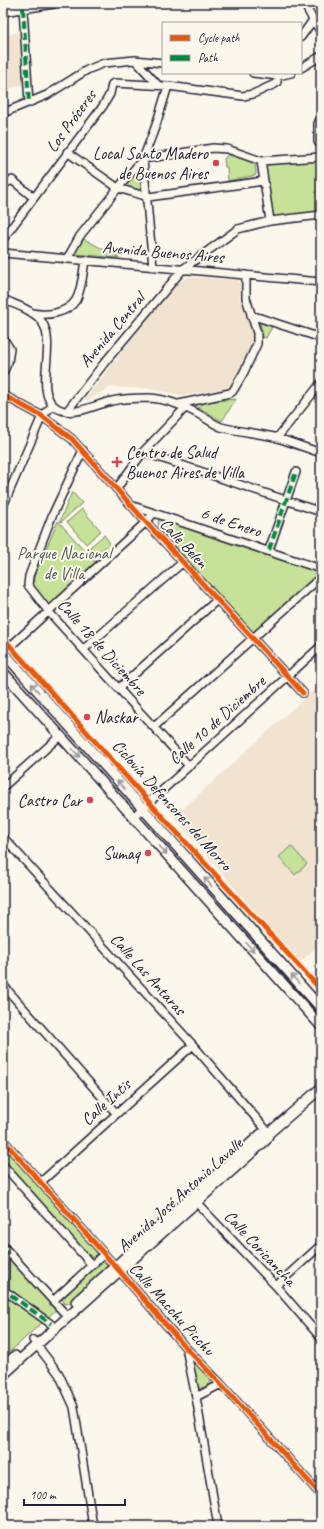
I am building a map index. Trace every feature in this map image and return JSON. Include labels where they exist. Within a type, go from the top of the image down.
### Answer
[{"type":"main road","points":[[3,11],[54,3]]},
{"type":"main road","points":[[3,652],[321,1008]]},
{"type":"main road","points":[[3,672],[321,1026]]},
{"type":"main road","name":"Avenida José Antonio Lavalle","points":[[3,1367],[35,1342],[194,1200],[266,1140],[269,1133],[321,1088]]},
{"type":"main road","name":"Avenida José Antonio Lavalle","points":[[3,1376],[51,1324],[66,1315]]},
{"type":"street","points":[[304,3],[321,32]]},
{"type":"street","points":[[23,8],[29,103]]},
{"type":"street","points":[[302,36],[313,20]]},
{"type":"street","points":[[302,67],[321,56]]},
{"type":"street","points":[[135,60],[158,85]]},
{"type":"street","points":[[3,112],[47,95],[96,66],[112,62],[135,60],[162,63]]},
{"type":"street","name":"Los Próceres","points":[[3,239],[107,100],[112,84],[158,85],[243,96],[253,94],[275,84],[277,82],[278,74]]},
{"type":"street","points":[[67,259],[80,236],[143,159],[156,125],[168,86]]},
{"type":"street","points":[[321,119],[318,123],[318,142],[321,146]]},
{"type":"street","points":[[143,159],[213,148],[227,149],[261,161],[321,157]]},
{"type":"street","points":[[67,152],[118,188],[148,197],[264,180]]},
{"type":"street","points":[[143,159],[148,197],[153,267]]},
{"type":"street","points":[[261,161],[270,221]]},
{"type":"street","points":[[3,185],[12,180],[33,197]]},
{"type":"street","name":"Avenida Central","points":[[66,411],[104,362],[183,269],[238,229],[270,221],[321,215]]},
{"type":"street","name":"Avenida Buenos Aires","points":[[3,253],[321,282]]},
{"type":"street","points":[[3,299],[32,313],[43,315],[52,315],[69,307],[75,302],[85,260]]},
{"type":"street","points":[[117,488],[143,452],[182,405],[233,391],[257,344],[258,333],[246,298],[246,275]]},
{"type":"street","points":[[32,313],[42,322],[46,332],[49,345],[46,389],[49,400],[57,408],[66,411],[80,410],[113,400],[136,398],[155,399],[182,405],[219,426],[277,438],[321,453]]},
{"type":"street","points":[[251,315],[321,338]]},
{"type":"street","points":[[3,338],[10,349],[8,362],[3,373]]},
{"type":"street","points":[[277,438],[321,383]]},
{"type":"street","name":"Calle Belen","points":[[3,395],[42,416],[62,429],[83,450],[146,522],[303,693]]},
{"type":"street","points":[[3,506],[42,416],[53,405]]},
{"type":"street","name":"Calle 18 de Diciembre","points":[[83,450],[52,516],[28,581],[29,589],[189,766]]},
{"type":"street","points":[[143,452],[321,512]]},
{"type":"street","points":[[269,550],[296,472]]},
{"type":"street","name":"6 de Enero","points":[[132,506],[269,550],[321,569]]},
{"type":"street","points":[[3,652],[49,612],[154,513]]},
{"type":"street","points":[[84,649],[183,562]]},
{"type":"street","points":[[154,727],[321,577]]},
{"type":"street","points":[[119,688],[217,600]]},
{"type":"street","name":"Calle 10 de Diciembre","points":[[133,817],[321,646]]},
{"type":"street","points":[[3,787],[60,736]]},
{"type":"street","name":"Calle Las Antaras","points":[[3,837],[192,1045],[269,1133]]},
{"type":"street","points":[[3,986],[116,1113]]},
{"type":"street","name":"Calle Intis","points":[[41,1182],[192,1045]]},
{"type":"street","name":"Calle Macchu Picchu","points":[[5,1145],[41,1182],[186,1348],[221,1384],[321,1495]]},
{"type":"street","points":[[3,1165],[91,1264]]},
{"type":"street","name":"Calle Coricancha","points":[[194,1200],[276,1286],[321,1338]]},
{"type":"street","points":[[276,1286],[321,1244]]},
{"type":"street","points":[[6,1249],[66,1315]]},
{"type":"street","points":[[6,1249],[6,1291],[51,1324]]},
{"type":"street","points":[[53,1301],[91,1264],[104,1254]]},
{"type":"street","points":[[35,1342],[59,1374],[74,1407],[93,1526]]},
{"type":"street","points":[[186,1348],[218,1526]]},
{"type":"street","points":[[196,1397],[221,1384]]},
{"type":"shaded area","points":[[22,32],[29,81],[3,92],[3,35]]},
{"type":"shaded area","points":[[188,277],[237,280],[241,283],[240,299],[252,333],[252,341],[250,350],[230,389],[183,395],[153,389],[110,387],[87,401],[85,399],[164,298],[182,280]]},
{"type":"shaded area","points":[[318,686],[321,688],[321,943],[299,963],[174,817]]},
{"type":"green space","points":[[228,154],[255,162],[256,175],[228,181],[227,167],[225,167],[224,159]]},
{"type":"green space","points":[[321,160],[321,211],[275,217],[272,216],[265,165]]},
{"type":"green space","points":[[139,167],[142,192],[125,186]]},
{"type":"green space","points":[[82,238],[118,258],[75,254],[74,250]]},
{"type":"green space","points":[[260,323],[273,325],[266,338],[263,337]]},
{"type":"green space","points":[[236,399],[222,421],[196,406],[197,403]]},
{"type":"green space","points":[[72,492],[82,503],[61,522],[60,521]]},
{"type":"green space","points":[[82,509],[101,531],[86,544],[67,522]]},
{"type":"green space","points":[[161,518],[317,570],[317,576],[255,632],[251,631],[159,528],[158,521]]},
{"type":"green space","name":"Parque Nacional de Villa","points":[[58,521],[96,563],[49,605],[40,596],[34,586],[34,577]]},
{"type":"green space","points":[[104,535],[110,543],[96,555],[90,547]]},
{"type":"green space","points":[[291,846],[307,864],[295,875],[279,857]]},
{"type":"green space","points":[[6,1152],[9,1153],[96,1250],[97,1254],[94,1259],[90,1259],[4,1163],[3,1154]]},
{"type":"green space","points":[[9,1259],[11,1259],[56,1310],[3,1358],[3,1293],[9,1297]]},
{"type":"green space","points":[[101,1261],[107,1264],[107,1271],[71,1302],[67,1304],[64,1303],[61,1297]]},
{"type":"green space","points":[[190,1356],[212,1380],[210,1384],[202,1388],[198,1388]]},
{"type":"marked path","points":[[23,8],[29,103]]},
{"type":"marked path","points":[[269,550],[296,472]]},
{"type":"marked path","points":[[8,1252],[5,1253],[5,1291],[51,1324]]},
{"type":"cycle path","points":[[3,395],[42,416],[72,439],[303,693]]},
{"type":"cycle path","name":"Ciclovía Defensores del Morro","points":[[3,638],[149,802],[321,990]]},
{"type":"cycle path","points":[[3,1140],[186,1348],[221,1384],[321,1495]]},
{"type":"place","name":"Local Santo Madero de Buenos Aires","points":[[216,163]]},
{"type":"place","name":"Centro de Salud Buenos Aires de Villa","points":[[117,462]]},
{"type":"place","name":"Naskar","points":[[87,717]]},
{"type":"place","name":"Castro Car","points":[[90,800]]},
{"type":"place","name":"Sumaq","points":[[148,853]]}]
